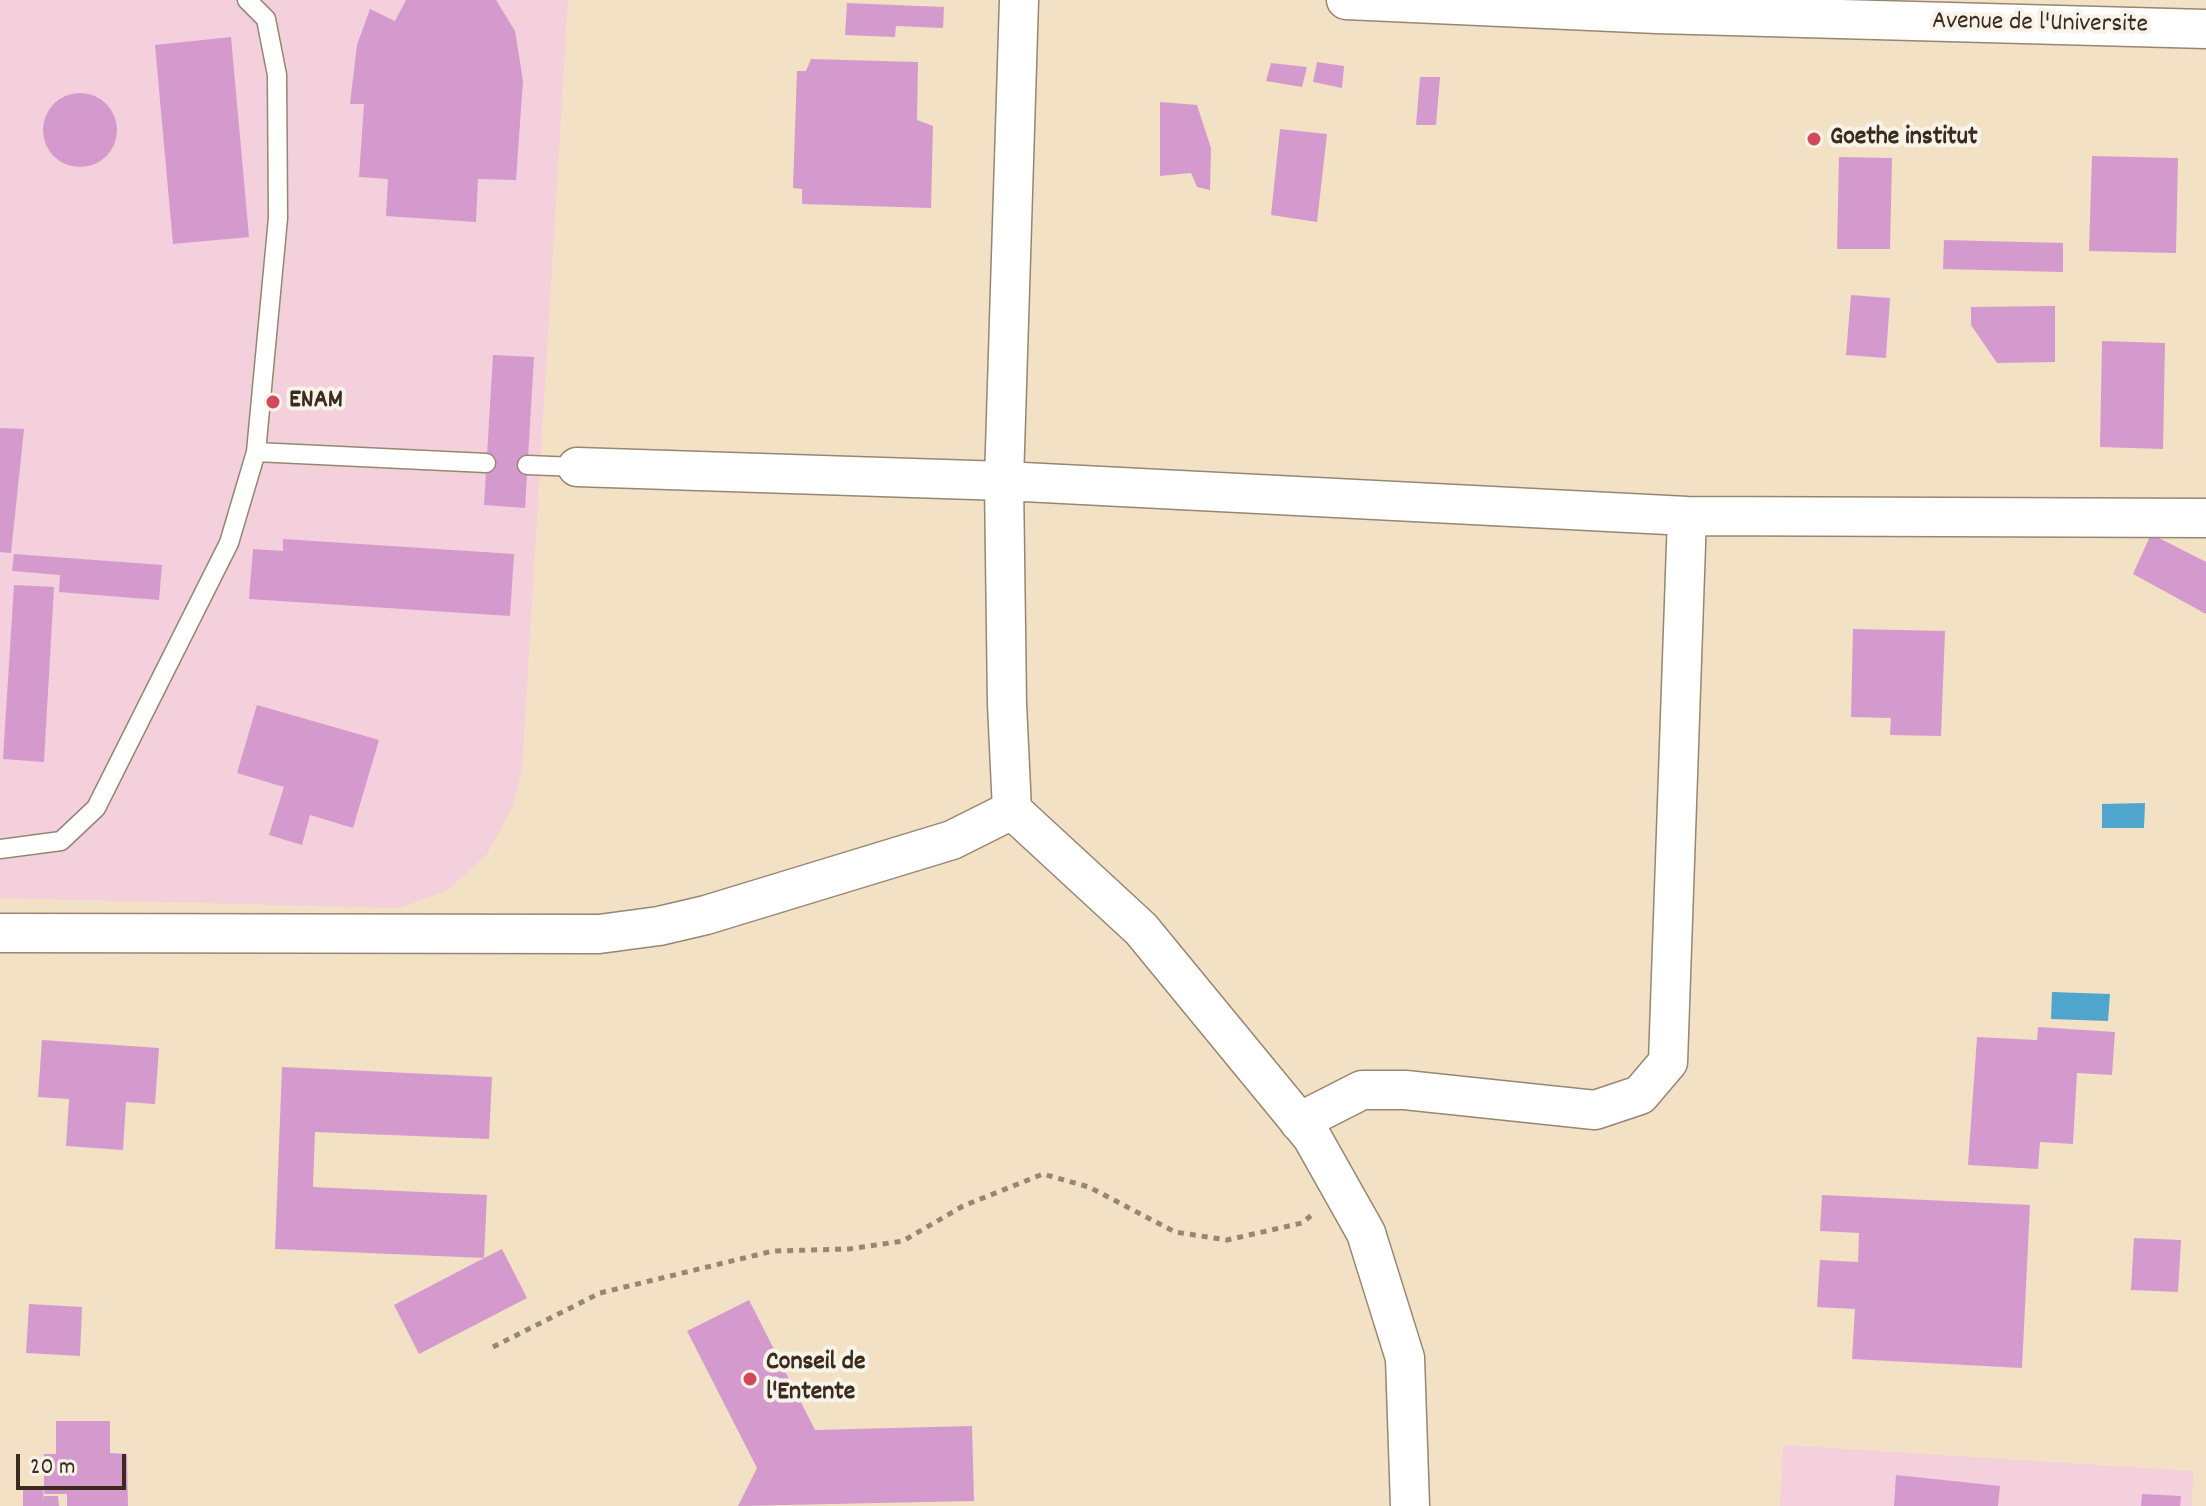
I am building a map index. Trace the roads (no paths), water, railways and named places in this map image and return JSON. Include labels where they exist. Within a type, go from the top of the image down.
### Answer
[{"type":"street","points":[[1019,0],[1004,481],[1007,704],[1012,810],[1141,929],[1312,1137],[1366,1233],[1405,1358],[1410,1506]]},
{"type":"street","name":"Avenue de l'Universite","points":[[1346,0],[1914,11],[2206,29]]},
{"type":"street","points":[[577,467],[1004,481],[1687,516],[2206,518]]},
{"type":"street","points":[[1299,1122],[1362,1090],[1405,1090],[1595,1110],[1640,1095],[1668,1062],[1687,516]]},
{"type":"street","points":[[0,933],[599,934],[706,915],[952,840],[1012,810]]},
{"type":"lane","points":[[0,849],[61,841],[96,808],[229,543],[256,452],[278,218],[277,75],[266,19],[247,0]]},
{"type":"lane","points":[[256,452],[486,463]]},
{"type":"lane","points":[[527,465],[577,467]]},
{"type":"water","points":[[2145,803],[2144,828],[2102,828],[2102,804]]},
{"type":"water","points":[[2052,992],[2110,994],[2108,1021],[2051,1019]]},
{"type":"place","name":"Goethe institut","points":[[1814,139]]},
{"type":"place","name":"ENAM","points":[[273,402]]},
{"type":"place","name":"Conseil de l'Entente","points":[[750,1379]]}]
